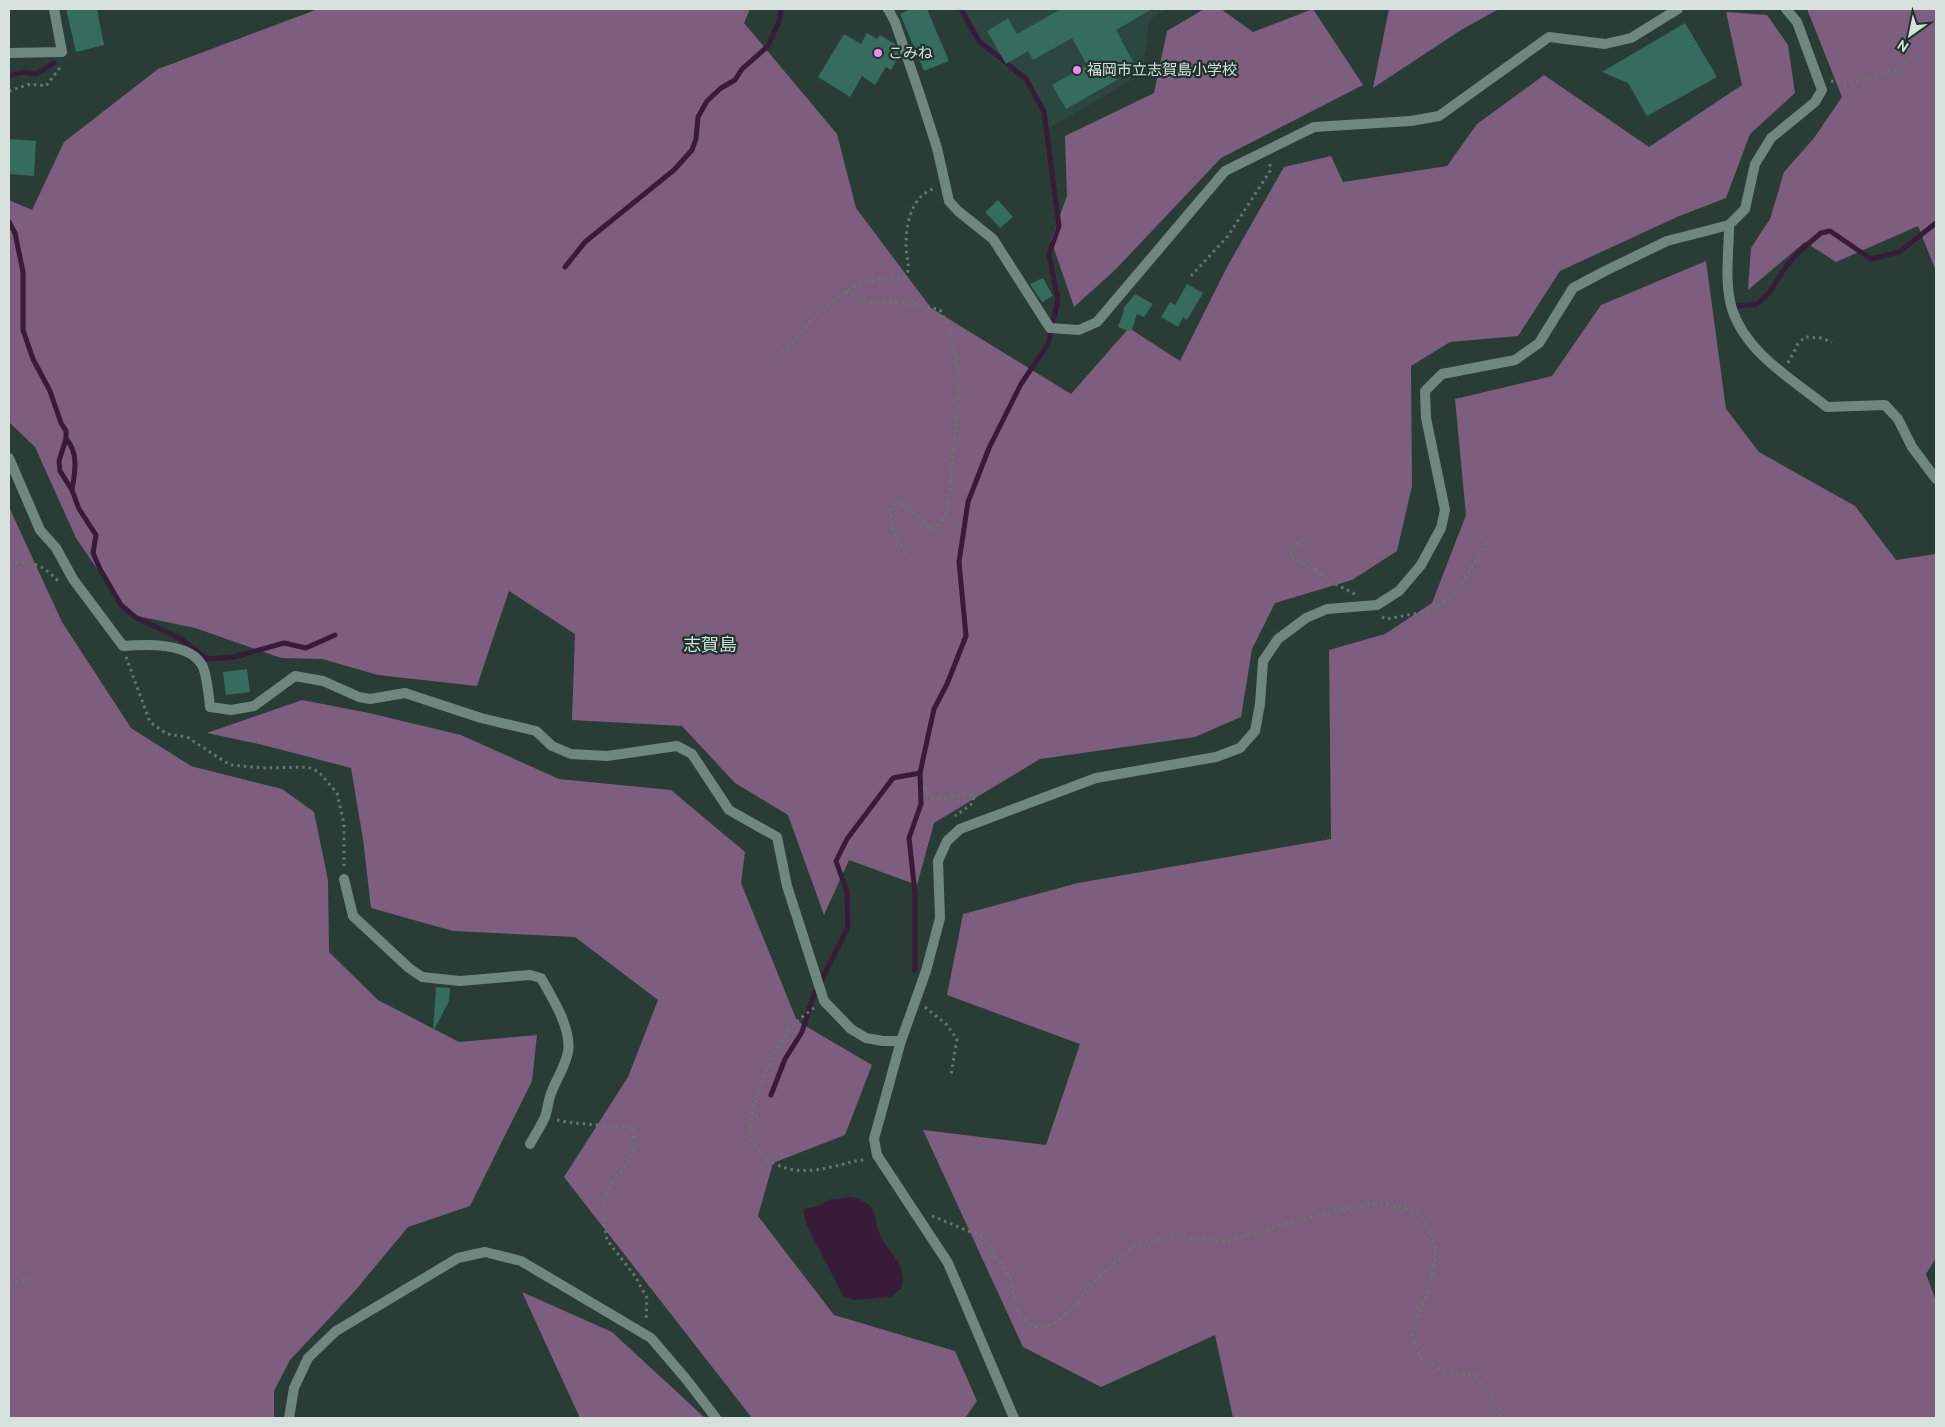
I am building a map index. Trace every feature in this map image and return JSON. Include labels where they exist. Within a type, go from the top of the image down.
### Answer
[{"type":"street","points":[[9,53],[62,52],[54,9]]},
{"type":"street","points":[[888,9],[895,22],[919,92],[950,201],[958,211],[993,239],[1050,328],[1078,330],[1097,322],[1225,171],[1270,147],[1314,127],[1411,121],[1439,116],[1548,37],[1606,44],[1631,38],[1678,9]]},
{"type":"street","points":[[1014,1418],[948,1263],[881,1162],[877,1155],[874,1139],[901,1041],[926,971],[940,918],[938,861],[947,841],[960,829],[1096,778],[1216,757],[1240,748],[1255,731],[1260,704],[1263,661],[1278,639],[1306,618],[1327,609],[1377,605],[1399,591],[1421,566],[1440,528],[1445,510],[1426,418],[1425,391],[1442,374],[1515,360],[1539,343],[1573,288],[1666,240],[1729,225],[1745,209],[1755,164],[1771,138],[1815,102],[1822,90],[1797,22],[1786,9]]},
{"type":"street","points":[[1729,225],[1728,282],[1732,308],[1742,331],[1756,349],[1827,407],[1886,405],[1898,419],[1912,447],[1936,479]]},
{"type":"street","points":[[9,458],[40,530],[56,548],[73,579],[123,646],[146,644],[189,651],[203,665],[210,707],[231,710],[254,706],[295,676],[323,681],[359,697],[370,699],[405,693],[481,718],[536,731],[552,746],[571,754],[606,756],[677,746],[692,754],[729,810],[777,837],[787,886],[824,1001],[850,1029],[866,1038],[883,1042],[901,1041]]},
{"type":"street","points":[[344,879],[353,916],[409,968],[422,977],[460,980],[530,975],[541,978],[553,998],[567,1034],[568,1051],[562,1072],[552,1091],[544,1118],[530,1144]]},
{"type":"street","points":[[289,1418],[294,1388],[308,1358],[336,1331],[458,1258],[485,1252],[521,1261],[651,1338],[716,1418]]},
{"type":"path","points":[[9,92],[30,84],[46,86],[63,64],[62,52]]},
{"type":"path","points":[[1817,77],[1844,84],[1898,70],[1914,54]]},
{"type":"path","points":[[1191,276],[1228,236],[1270,171],[1270,147]]},
{"type":"path","points":[[779,358],[819,312],[855,285],[883,278],[906,277],[910,268],[906,246],[910,214],[924,193],[946,184]]},
{"type":"path","points":[[846,291],[863,301],[919,304],[940,310],[950,329],[960,381],[948,510],[942,523],[933,530],[914,512],[896,501],[890,508],[892,527],[896,542],[908,556]]},
{"type":"path","points":[[1784,372],[1798,344],[1805,337],[1821,338],[1832,342]]},
{"type":"path","points":[[1304,539],[1292,550],[1289,557],[1315,569],[1330,581],[1360,597],[1376,614],[1387,619],[1429,612],[1443,603],[1456,592],[1486,543]]},
{"type":"path","points":[[9,563],[30,563],[46,569],[61,584]]},
{"type":"path","points":[[123,646],[150,722],[166,734],[187,737],[230,765],[265,768],[308,768],[319,772],[337,793],[344,824],[344,879]]},
{"type":"path","points":[[925,786],[931,798],[939,800],[965,794],[974,795],[973,803],[951,820]]},
{"type":"path","points":[[916,1000],[947,1025],[957,1039],[950,1075]]},
{"type":"path","points":[[824,1001],[791,1028],[765,1072],[752,1118],[752,1139],[764,1158],[781,1167],[801,1171],[840,1166],[857,1160],[881,1162]]},
{"type":"path","points":[[544,1118],[580,1125],[621,1126],[634,1129],[634,1149],[630,1161],[613,1181],[604,1198],[603,1215],[607,1240],[635,1276],[647,1298],[646,1336]]},
{"type":"path","points":[[912,1209],[983,1237],[1009,1276],[1019,1315],[1034,1327],[1053,1325],[1072,1309],[1098,1278],[1135,1246],[1170,1236],[1226,1241],[1335,1210],[1381,1203],[1412,1209],[1429,1226],[1436,1252],[1431,1280],[1412,1334],[1420,1358],[1442,1370],[1476,1376],[1497,1404],[1501,1418]]},
{"type":"path","points":[[9,1283],[31,1279]]},
{"type":"shaded area","points":[[318,9],[750,9],[744,23],[837,134],[856,208],[931,308],[1071,394],[1129,328],[1180,361],[1227,267],[1284,167],[1331,156],[1343,182],[1447,166],[1477,124],[1544,75],[1649,147],[1742,85],[1726,12],[1767,15],[1788,45],[1795,93],[1750,134],[1726,198],[1677,217],[1560,271],[1518,336],[1450,342],[1411,366],[1412,486],[1397,551],[1352,580],[1275,603],[1252,649],[1241,717],[1195,737],[1040,759],[934,823],[917,885],[849,860],[824,915],[788,815],[735,783],[682,726],[572,720],[575,634],[509,591],[477,686],[378,675],[322,659],[281,658],[195,628],[128,614],[76,538],[35,447],[9,422],[9,200],[32,210],[64,142],[158,69]]},
{"type":"shaded area","name":"福岡市立志賀島小学校","points":[[959,9],[1168,9],[1149,20],[1143,73],[1048,129],[1025,75],[1002,66],[981,45]]},
{"type":"shaded area","points":[[1204,9],[1221,9],[1253,32],[1313,9],[1363,85],[1221,158],[1115,270],[1074,307],[1051,240],[1067,196],[1065,136],[1154,93],[1167,31]]},
{"type":"shaded area","points":[[1389,9],[1499,9],[1461,30],[1373,88]]},
{"type":"shaded area","points":[[1807,9],[1936,9],[1936,271],[1918,226],[1836,262],[1805,242],[1748,290],[1751,248],[1770,219],[1784,172],[1814,138],[1842,97]]},
{"type":"shaded area","points":[[1706,261],[1726,409],[1759,452],[1855,506],[1896,560],[1936,554],[1936,1258],[1926,1274],[1936,1301],[1936,1418],[1233,1418],[1215,1335],[1101,1387],[1023,1347],[923,1130],[1046,1145],[1080,1044],[947,995],[963,914],[1078,883],[1331,839],[1329,650],[1385,634],[1432,603],[1466,515],[1455,399],[1552,376],[1601,305]]},
{"type":"shaded area","points":[[9,507],[62,622],[131,728],[191,766],[282,789],[314,812],[328,880],[329,952],[378,1000],[459,1042],[537,1035],[532,1081],[470,1206],[408,1227],[354,1292],[290,1360],[274,1391],[274,1418],[9,1418]]},
{"type":"shaded area","points":[[302,700],[369,713],[461,735],[559,779],[671,790],[745,852],[741,883],[797,1021],[872,1065],[845,1135],[773,1163],[758,1216],[834,1315],[955,1351],[977,1401],[965,1418],[752,1418],[564,1177],[628,1077],[658,1000],[575,937],[453,931],[371,908],[363,839],[351,768],[263,745],[207,733]]},
{"type":"shaded area","points":[[851,1197],[865,1202],[872,1208],[878,1230],[899,1263],[902,1279],[901,1289],[890,1297],[854,1300],[844,1297],[807,1226],[803,1209],[815,1207],[829,1200]]},
{"type":"shaded area","points":[[522,1292],[612,1332],[705,1418],[580,1418]]},
{"type":"building","points":[[66,9],[97,9],[104,45],[76,52]]},
{"type":"building","points":[[911,9],[927,9],[949,61],[924,71],[900,14]]},
{"type":"building","points":[[1061,9],[1152,9],[1116,30],[1135,65],[1114,77],[1117,80],[1066,109],[1052,85],[1087,65],[1072,38],[1033,60],[1028,51],[1006,64],[987,31],[1008,18],[1017,34]]},
{"type":"building","points":[[1685,23],[1717,77],[1647,116],[1628,83],[1602,72]]},
{"type":"building","points":[[867,33],[877,39],[880,35],[895,44],[899,56],[891,70],[886,67],[875,85],[862,76],[850,97],[818,77],[844,34],[861,44]]},
{"type":"building","points":[[9,139],[36,141],[34,176],[9,174]]},
{"type":"building","points":[[998,200],[1013,217],[1000,228],[985,212]]},
{"type":"building","points":[[1043,278],[1053,296],[1042,302],[1030,284]]},
{"type":"building","points":[[1187,284],[1203,293],[1187,320],[1183,317],[1178,327],[1161,317],[1170,302],[1175,305]]},
{"type":"building","points":[[1135,294],[1153,304],[1144,317],[1137,314],[1131,332],[1118,327],[1123,309]]},
{"type":"building","points":[[247,669],[250,692],[226,695],[223,672]]},
{"type":"building","points":[[436,987],[450,988],[449,1001],[433,1032]]},
{"type":"waterway","points":[[565,267],[585,242],[674,170],[692,150],[696,139],[698,117],[707,101],[721,88],[735,80],[742,69],[768,46],[780,19],[781,9]]},
{"type":"waterway","points":[[915,971],[915,893],[909,838],[921,804],[920,773],[934,709],[947,684],[966,636],[959,562],[968,502],[989,448],[1021,384],[1048,344],[1058,300],[1049,254],[1059,226],[1044,112],[1026,79],[979,41],[961,9]]},
{"type":"waterway","points":[[9,76],[21,72],[36,74],[54,63]]},
{"type":"waterway","points":[[9,222],[15,233],[23,272],[23,330],[33,359],[50,391],[61,423],[66,431],[66,439],[59,461],[60,471],[72,490],[79,509],[96,535],[93,553],[121,605],[135,617],[181,639],[207,659],[234,657],[284,643],[306,648],[335,635]]},
{"type":"waterway","points":[[1737,306],[1757,304],[1769,293],[1787,265],[1821,233],[1830,231],[1871,259],[1899,252],[1936,223]]},
{"type":"waterway","points":[[66,439],[73,450],[75,463],[72,490]]},
{"type":"waterway","points":[[771,1095],[785,1059],[802,1032],[813,997],[848,927],[847,892],[836,861],[847,839],[893,778],[920,773]]},
{"type":"place","name":"こみね","points":[[878,53]]},
{"type":"place","name":"福岡市立志賀島小学校","points":[[1077,70]]},
{"type":"district","name":"志賀島","points":[[710,645]]}]
